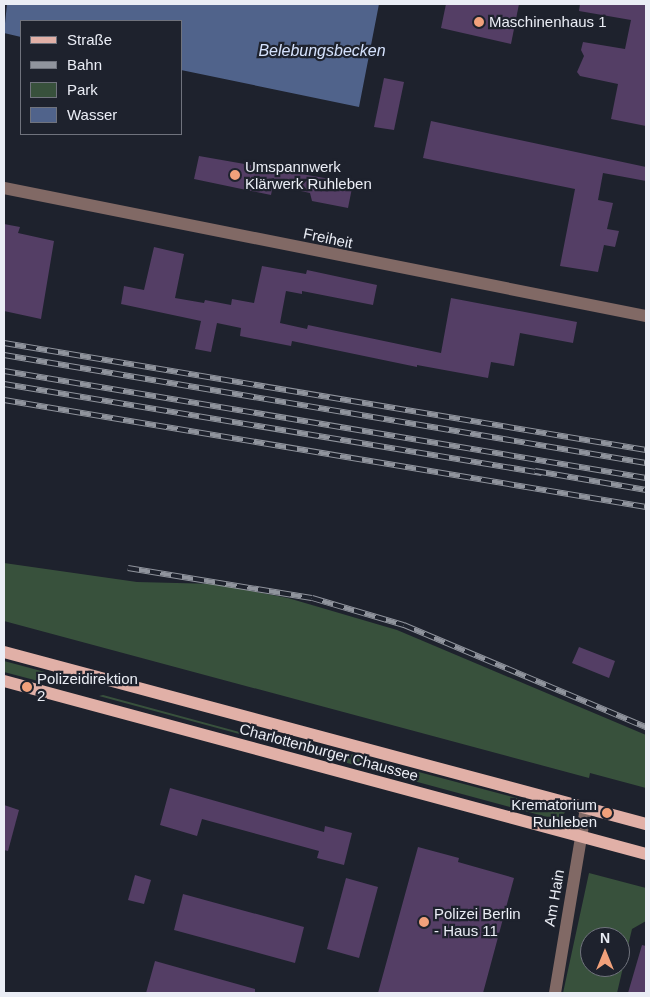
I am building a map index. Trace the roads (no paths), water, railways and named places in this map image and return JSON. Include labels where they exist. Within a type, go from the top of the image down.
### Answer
[{"type":"main road","name":"Charlottenburger Chaussee","points":[[4,652],[646,824]]},
{"type":"main road","name":"Charlottenburger Chaussee","points":[[4,681],[646,854]]},
{"type":"street","name":"Freiheit","points":[[4,188],[646,316]]},
{"type":"street","name":"Am Hain","points":[[555,993],[586,808]]},
{"type":"water","name":"Belebungsbecken","points":[[7,4],[379,4],[359,107],[182,70],[182,20],[20,20],[20,37],[4,33]]},
{"type":"railway","points":[[4,343],[646,450]]},
{"type":"railway","points":[[4,355],[646,463]]},
{"type":"railway","points":[[4,371],[646,478]]},
{"type":"railway","points":[[4,384],[542,473]]},
{"type":"railway","points":[[4,400],[646,507]]},
{"type":"railway","points":[[535,471],[646,490]]},
{"type":"railway","points":[[128,568],[312,598],[404,625],[646,727]]},
{"type":"place","name":"Maschinenhaus 1","points":[[479,22]]},
{"type":"place","name":"Umspannwerk Klärwerk Ruhleben","points":[[235,175]]},
{"type":"place","name":"Polizeidirektion 2","points":[[27,687]]},
{"type":"place","name":"Krematorium Ruhleben","points":[[607,813]]},
{"type":"place","name":"Polizei Berlin - Haus 11","points":[[424,922]]}]
